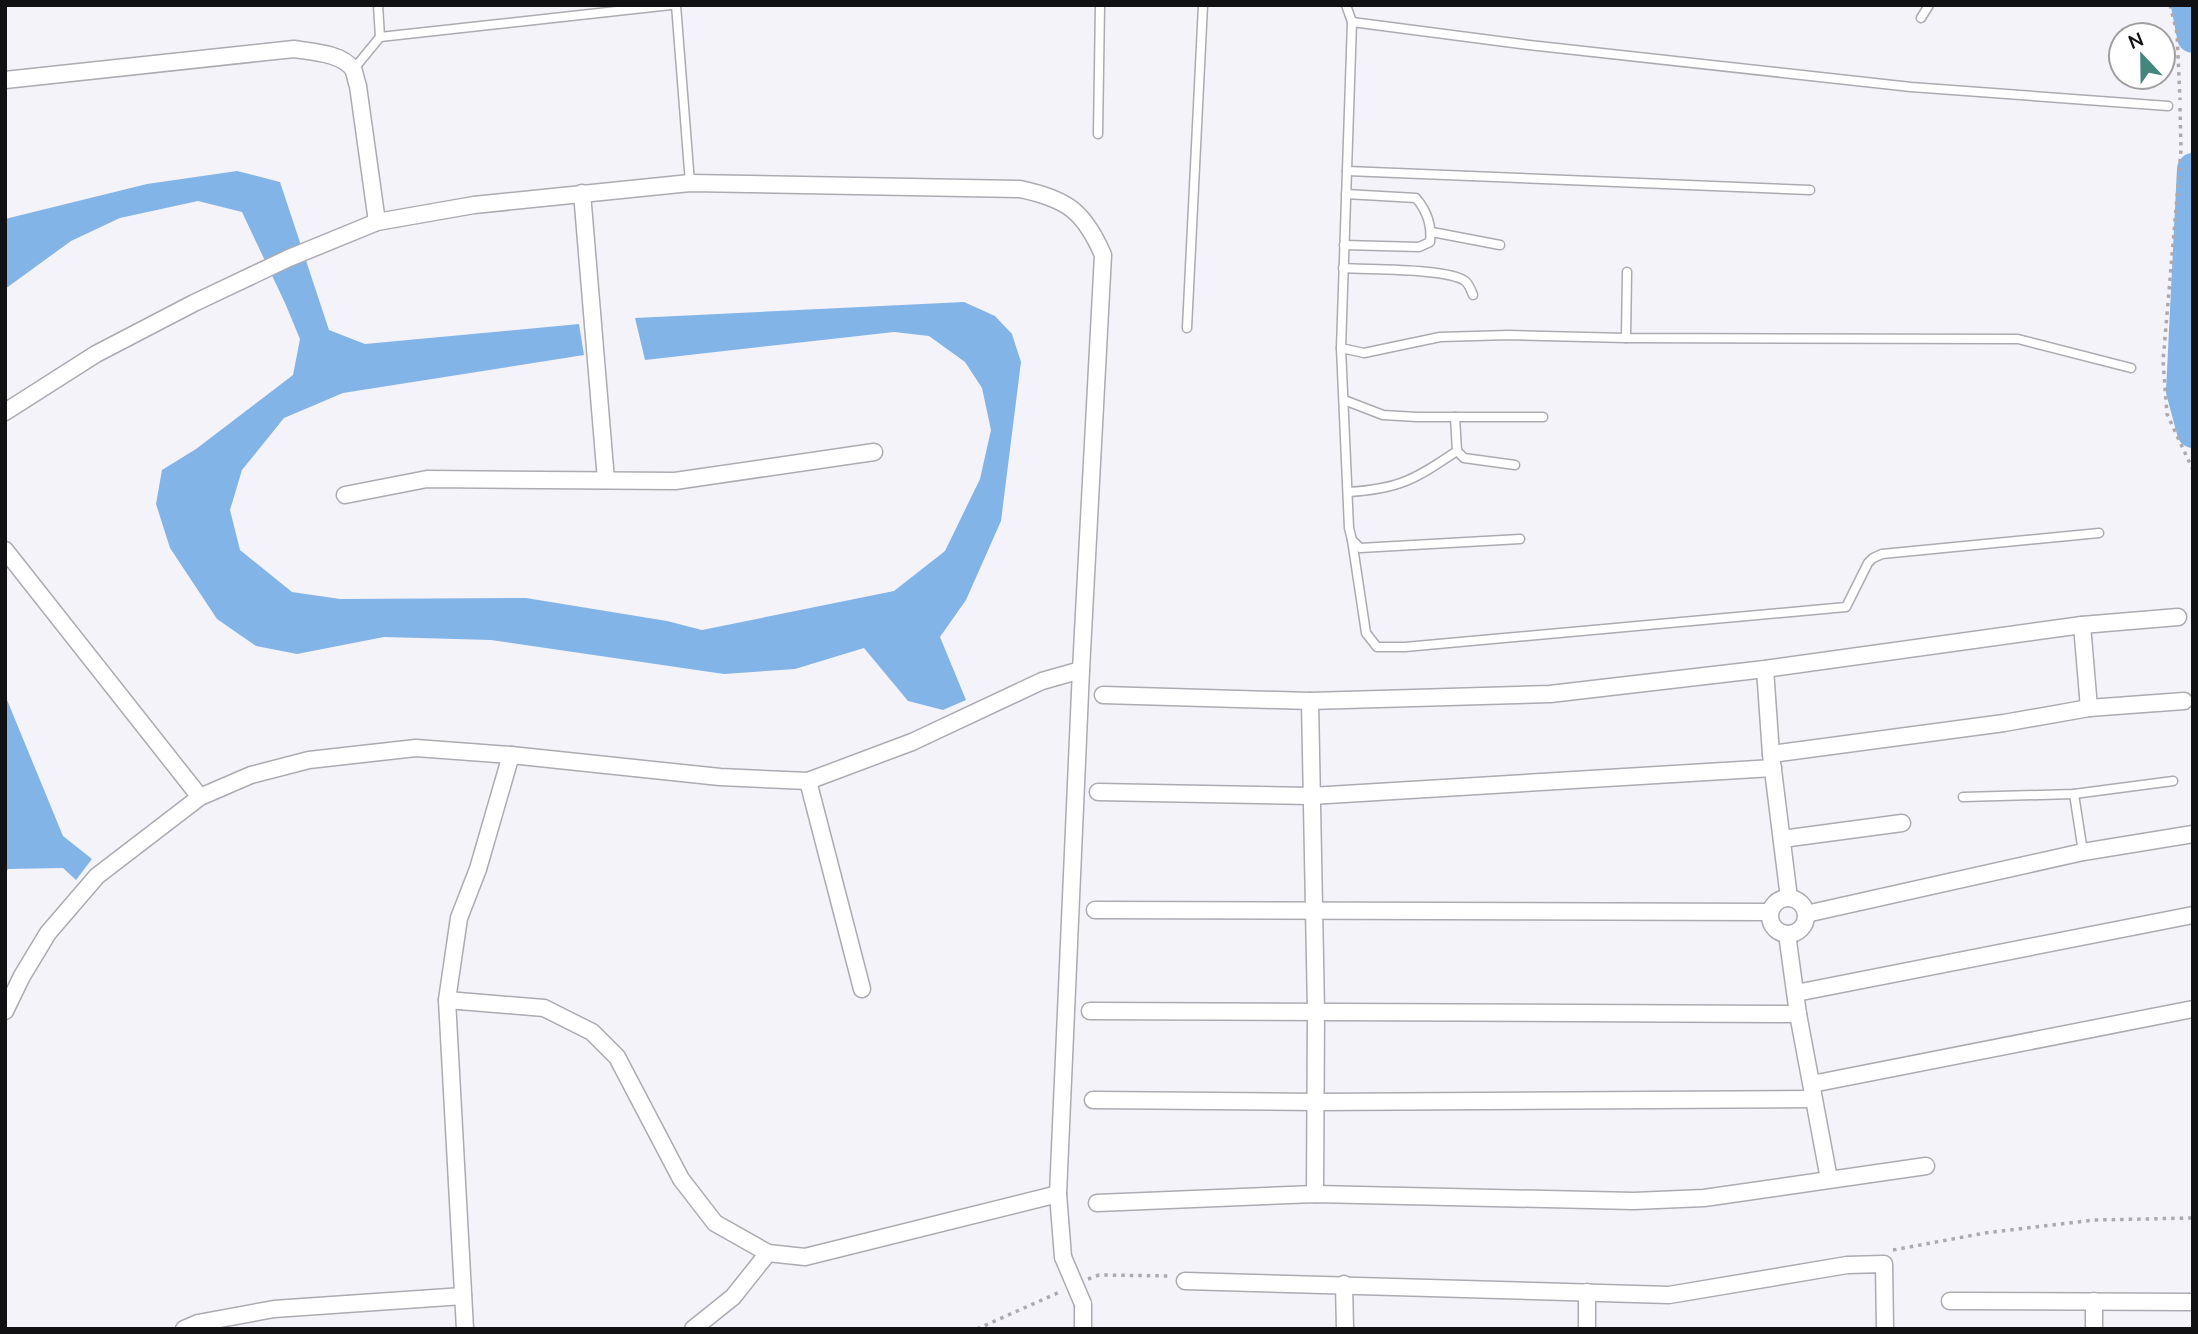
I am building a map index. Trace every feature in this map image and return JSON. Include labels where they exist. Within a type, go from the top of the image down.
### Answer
[{"type":"street","points":[[5,80],[294,49],[322,53],[342,61],[353,70],[377,222]]},
{"type":"street","points":[[5,412],[96,354],[257,273],[377,222],[474,205],[690,183],[1020,190],[1044,194],[1062,202],[1079,215],[1093,230],[1103,255],[1081,670],[1058,1194],[1063,1257],[1083,1304],[1083,1329]]},
{"type":"street","points":[[583,193],[606,480]]},
{"type":"street","points":[[345,495],[427,479],[675,481],[874,452]]},
{"type":"street","points":[[5,550],[200,797]]},
{"type":"street","points":[[1103,695],[1310,701],[1550,694],[1765,669],[2082,625],[2178,617]]},
{"type":"street","points":[[2082,625],[2089,708]]},
{"type":"street","points":[[1765,669],[1772,761],[1789,898]]},
{"type":"street","points":[[5,1011],[48,933],[97,876],[200,797],[251,775],[309,760],[416,748],[720,777],[808,781],[912,742],[1042,681],[1081,670]]},
{"type":"street","points":[[1310,701],[1316,1011],[1315,1194]]},
{"type":"street","points":[[1098,792],[1311,796],[1772,761],[2089,708],[2184,701]]},
{"type":"street","points":[[466,1329],[447,1000],[459,918],[478,869],[511,755]]},
{"type":"street","points":[[808,781],[862,989]]},
{"type":"street","points":[[1782,839],[1902,823]]},
{"type":"street","points":[[1806,914],[2083,852],[2193,834]]},
{"type":"street","points":[[1789,898],[1801,903],[1806,914],[1804,926],[1799,931],[1780,933],[1771,924],[1770,912],[1777,901],[1789,898]]},
{"type":"street","points":[[1095,909],[1770,912]]},
{"type":"street","points":[[1796,993],[2193,915]]},
{"type":"street","points":[[1787,934],[1798,1014],[1829,1179]]},
{"type":"street","points":[[447,1000],[544,1008],[592,1032],[617,1058],[681,1179],[715,1223],[768,1253],[805,1257],[1058,1194]]},
{"type":"street","points":[[1093,1100],[1314,1102],[1812,1091],[2193,1009]]},
{"type":"street","points":[[1090,1011],[1798,1014]]},
{"type":"street","points":[[1097,1203],[1315,1194],[1634,1201],[1704,1198],[1926,1166]]},
{"type":"street","points":[[693,1329],[733,1297],[768,1253]]},
{"type":"street","points":[[1179,1279],[1669,1295],[1847,1265],[1884,1264],[1885,1329]]},
{"type":"street","points":[[1344,1284],[1345,1329]]},
{"type":"street","points":[[1587,1292],[1587,1329]]},
{"type":"street","points":[[184,1329],[198,1323],[274,1309],[463,1296]]},
{"type":"street","points":[[1950,1301],[2193,1302]]},
{"type":"street","points":[[2094,1301],[2095,1329]]},
{"type":"lane","points":[[353,70],[380,37],[378,5]]},
{"type":"lane","points":[[380,37],[671,5]]},
{"type":"lane","points":[[676,5],[690,183]]},
{"type":"lane","points":[[1098,134],[1100,5]]},
{"type":"lane","points":[[1187,328],[1203,5]]},
{"type":"lane","points":[[1346,5],[1352,22],[1341,348],[1349,528],[1366,633],[1377,647],[1405,647],[1846,607],[1868,563],[1882,554],[2099,533]]},
{"type":"lane","points":[[1921,18],[1929,5]]},
{"type":"lane","points":[[1352,22],[1529,45],[1911,87],[2168,106]]},
{"type":"lane","points":[[1347,171],[1810,190]]},
{"type":"lane","points":[[1344,244],[1419,247],[1430,242],[1432,232],[1424,208],[1416,198],[1346,194]]},
{"type":"lane","points":[[1432,232],[1500,245]]},
{"type":"lane","points":[[1343,268],[1455,277],[1464,280],[1473,295]]},
{"type":"lane","points":[[1626,338],[1627,272]]},
{"type":"lane","points":[[1341,348],[1364,353],[1440,337],[1509,335],[2018,339],[2131,368]]},
{"type":"lane","points":[[1344,400],[1383,415],[1542,416]]},
{"type":"lane","points":[[1455,417],[1457,451],[1464,458],[1515,464]]},
{"type":"lane","points":[[1348,492],[1380,490],[1398,485],[1422,474],[1457,451]]},
{"type":"lane","points":[[1352,540],[1360,548],[1520,539]]},
{"type":"lane","points":[[1963,797],[2074,794],[2173,781]]},
{"type":"lane","points":[[2074,794],[2083,852]]},
{"type":"path","points":[[2170,5],[2177,33],[2181,150],[2163,361],[2164,387],[2167,414],[2193,470]]},
{"type":"path","points":[[1890,1251],[1985,1233],[2094,1220],[2193,1218]]},
{"type":"path","points":[[1087,1280],[1099,1275],[1179,1279]]},
{"type":"path","points":[[976,1329],[1062,1291]]},
{"type":"water","points":[[237,171],[280,182],[329,330],[365,344],[579,324],[584,355],[343,393],[284,418],[242,470],[230,510],[240,550],[292,592],[340,599],[526,598],[667,621],[702,630],[894,591],[945,551],[980,479],[991,430],[982,388],[965,362],[929,336],[894,332],[645,360],[635,318],[964,302],[995,316],[1012,334],[1021,362],[1001,521],[966,600],[940,637],[966,700],[943,710],[908,701],[864,648],[795,669],[724,674],[491,640],[384,637],[297,654],[256,646],[217,619],[170,548],[156,504],[162,470],[196,449],[293,375],[300,339],[242,212],[198,201],[120,218],[71,241],[5,289],[5,219],[147,184]]},
{"type":"water","points":[[5,695],[63,836],[92,859],[76,880],[63,868],[8,869],[5,873]]},
{"type":"waterway","points":[[2187,5],[2193,37]]},
{"type":"waterway","points":[[2193,169],[2182,391],[2193,432]]}]
